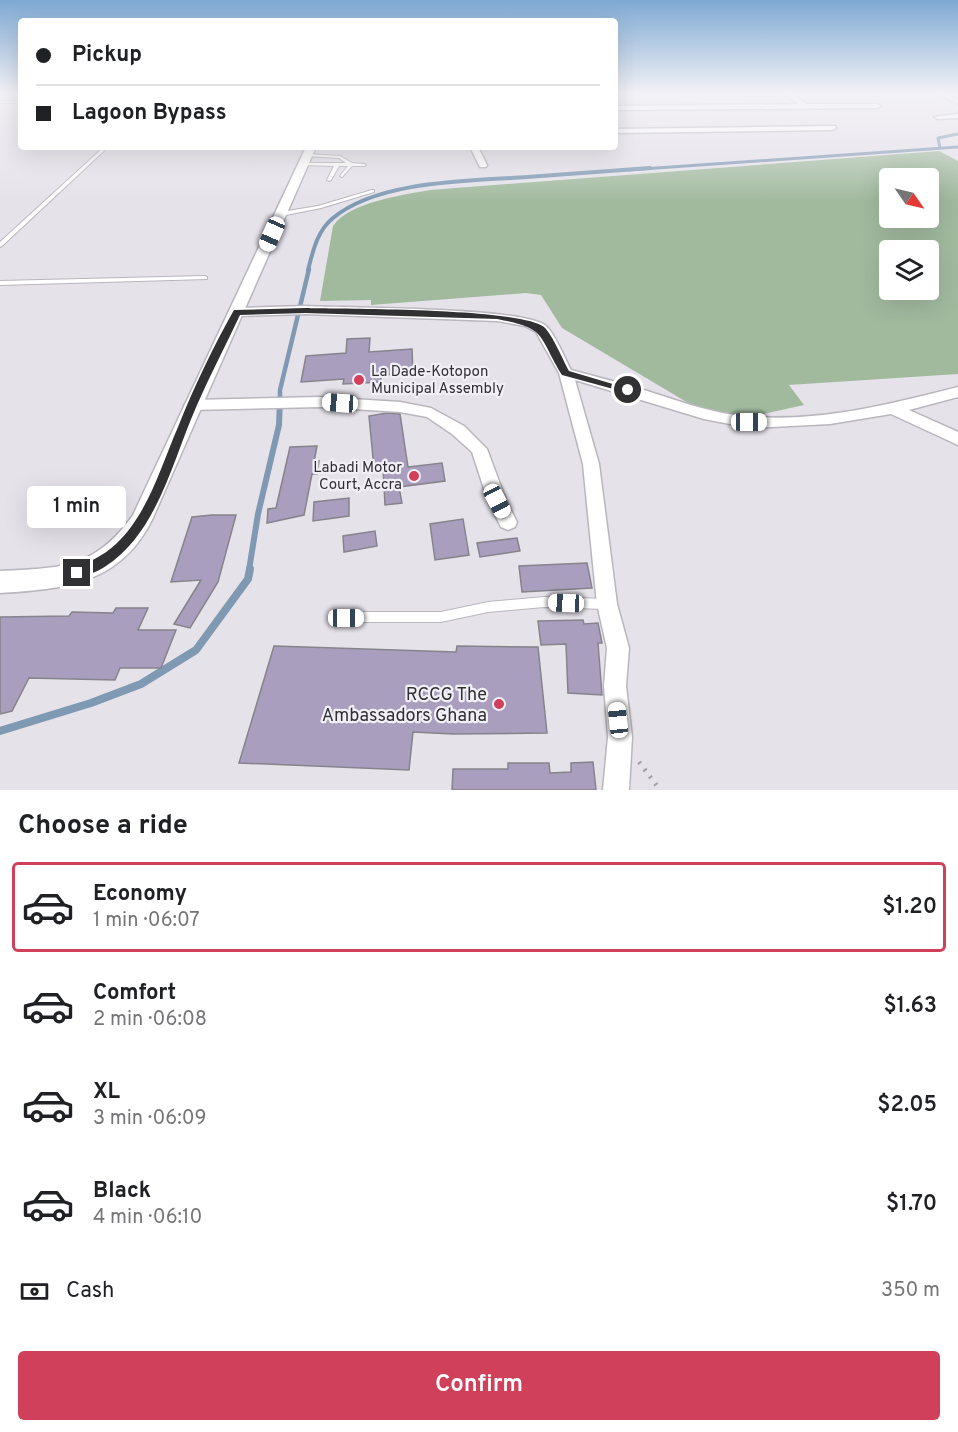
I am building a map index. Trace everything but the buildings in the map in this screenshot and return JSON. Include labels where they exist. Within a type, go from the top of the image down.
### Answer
[{"type":"street","points":[[618,131],[769,129]]},
{"type":"street","points":[[476,150],[483,165]]},
{"type":"street","points":[[0,582],[54,578],[77,573],[100,563],[121,547],[141,520],[154,497],[192,405],[237,312],[307,155]]},
{"type":"street","points":[[237,312],[298,311],[497,317],[529,323],[541,329],[566,373],[591,464],[607,604],[618,648],[615,686],[620,737],[616,790]]},
{"type":"street","points":[[566,373],[628,390],[680,408],[749,422],[812,422],[894,409],[958,392]]},
{"type":"street","points":[[192,405],[294,401],[400,408],[431,413],[458,430],[479,449],[497,501],[508,522]]},
{"type":"street","points":[[894,409],[958,439]]},
{"type":"lane","points":[[0,245],[103,150]]},
{"type":"lane","points":[[307,155],[337,165],[364,165]]},
{"type":"lane","points":[[307,155],[340,157],[351,165]]},
{"type":"lane","points":[[329,180],[337,165]]},
{"type":"lane","points":[[342,176],[351,165]]},
{"type":"lane","points":[[281,214],[319,207],[372,191]]},
{"type":"lane","points":[[0,284],[205,278]]},
{"type":"lane","points":[[346,618],[441,617],[488,607],[544,602],[607,604]]},
{"type":"green space","points":[[939,151],[958,161],[958,374],[789,385],[804,405],[750,417],[695,407],[562,328],[541,295],[526,293],[371,305],[371,300],[320,301],[333,226],[351,211],[392,197],[430,190]]},
{"type":"waterway","points":[[940,148],[938,138],[958,134]]},
{"type":"waterway","points":[[628,170],[958,147]]},
{"type":"waterway","points":[[308,270],[316,242],[328,223],[352,205],[375,196],[400,189],[453,182],[650,168]]},
{"type":"waterway","points":[[280,399],[280,390],[309,269]]},
{"type":"waterway","points":[[249,570],[258,514],[279,425],[280,399]]},
{"type":"waterway","points":[[0,731],[91,703],[141,684],[196,650],[248,579],[250,569]]},
{"type":"place","name":"La Dade-Kotopon Municipal Assembly","points":[[359,380]]},
{"type":"place","name":"Labadi Motor Court, Accra","points":[[414,476]]},
{"type":"place","name":"RCCG The Ambassadors Ghana","points":[[499,704]]},
{"type":"route","points":[[77,573],[100,563],[121,547],[141,520],[154,497],[192,405],[237,312],[305,310],[497,317],[529,323],[541,329],[566,373],[628,390]]}]
